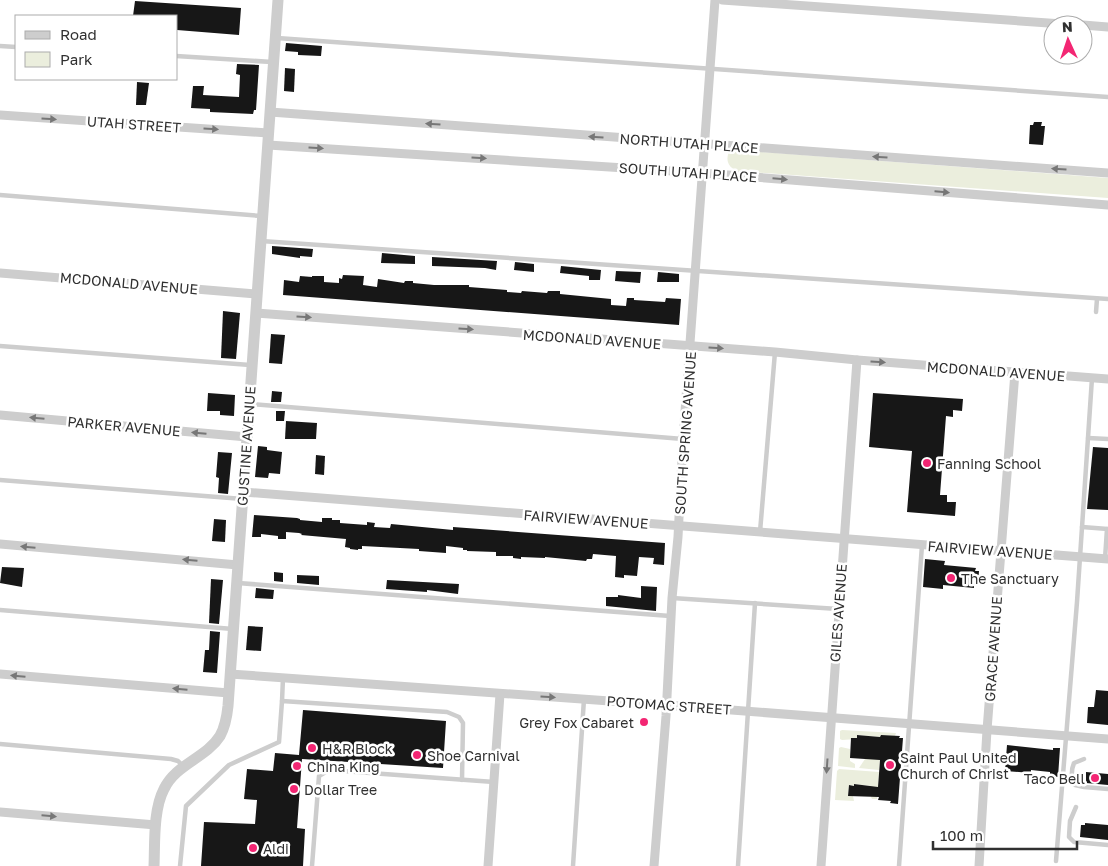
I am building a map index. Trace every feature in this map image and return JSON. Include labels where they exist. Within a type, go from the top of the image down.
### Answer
[{"type":"street","name":"GUSTINE AVENUE","points":[[154,866],[156,825],[160,796],[170,779],[183,766],[213,744],[220,736],[227,716],[278,0]]},
{"type":"street","name":"SOUTH SPRING AVENUE","points":[[654,866],[666,705],[670,616],[679,526],[683,439],[715,0]]},
{"type":"street","points":[[722,0],[1043,23]]},
{"type":"street","points":[[1093,26],[1108,27]]},
{"type":"street","name":"NORTH UTAH PLACE","points":[[270,112],[1108,173]]},
{"type":"street","name":"UTAH STREET","points":[[0,115],[268,139]]},
{"type":"street","name":"SOUTH UTAH PLACE","points":[[268,139],[1108,205]]},
{"type":"street","name":"MCDONALD AVENUE","points":[[0,273],[257,294]]},
{"type":"street","name":"MCDONALD AVENUE","points":[[256,313],[1108,379]]},
{"type":"street","name":"GILES AVENUE","points":[[820,866],[857,360]]},
{"type":"street","name":"GRACE AVENUE","points":[[978,866],[1015,372]]},
{"type":"street","name":"PARKER AVENUE","points":[[0,415],[247,437]]},
{"type":"street","name":"FAIRVIEW AVENUE","points":[[243,496],[679,526],[1107,559]]},
{"type":"street","points":[[0,544],[238,564]]},
{"type":"street","points":[[0,674],[229,693]]},
{"type":"street","name":"POTOMAC STREET","points":[[230,674],[1108,739]]},
{"type":"street","points":[[488,866],[500,694]]},
{"type":"street","points":[[0,812],[156,825]]},
{"type":"lane","points":[[275,38],[1108,97]]},
{"type":"lane","points":[[0,46],[15,47]]},
{"type":"lane","points":[[178,56],[274,62]]},
{"type":"lane","points":[[0,195],[263,216]]},
{"type":"lane","points":[[261,241],[1108,299]]},
{"type":"lane","points":[[1096,312],[1097,299]]},
{"type":"lane","points":[[0,346],[252,366]]},
{"type":"lane","points":[[760,533],[775,352]]},
{"type":"lane","points":[[1056,861],[1067,736],[1092,378]]},
{"type":"lane","points":[[250,404],[683,439]]},
{"type":"lane","points":[[1088,438],[1108,439]]},
{"type":"lane","points":[[0,480],[243,496]]},
{"type":"lane","points":[[1082,527],[1108,529],[1107,559]]},
{"type":"lane","points":[[899,866],[922,545]]},
{"type":"lane","points":[[237,583],[670,616]]},
{"type":"lane","points":[[672,598],[838,609]]},
{"type":"lane","points":[[738,866],[755,604]]},
{"type":"lane","points":[[0,610],[234,629]]},
{"type":"lane","points":[[180,866],[186,806],[229,765],[279,742],[284,678]]},
{"type":"lane","points":[[572,866],[584,699]]},
{"type":"lane","points":[[282,701],[446,712],[459,717],[463,723],[462,780]]},
{"type":"lane","points":[[0,744],[171,759],[178,761],[183,766]]},
{"type":"lane","points":[[1084,760],[1074,764],[1072,768],[1072,778],[1075,785],[1108,789]]},
{"type":"lane","points":[[312,866],[316,790],[319,776],[329,770],[494,782]]},
{"type":"lane","points":[[1076,807],[1070,821],[1069,837],[1074,842],[1108,845]]},
{"type":"green space","points":[[734,150],[1108,178],[1108,198],[738,171],[730,166],[728,161],[729,152]]},
{"type":"green space","points":[[840,731],[896,733],[895,736],[881,735],[880,737],[857,735],[857,739],[842,740],[840,739]]},
{"type":"green space","points":[[839,748],[850,749],[850,761],[855,764],[855,768],[838,766]]},
{"type":"green space","points":[[865,759],[880,759],[879,770],[859,768]]},
{"type":"green space","points":[[839,769],[879,772],[877,799],[872,799],[871,797],[871,786],[854,784],[854,786],[849,785],[848,795],[853,796],[854,801],[835,800],[837,771]]},
{"type":"building","points":[[135,1],[241,8],[239,35],[178,30],[178,15],[133,15]]},
{"type":"building","points":[[286,43],[322,46],[321,56],[298,55],[298,52],[285,51]]},
{"type":"building","points":[[237,64],[259,65],[256,110],[254,110],[253,114],[210,112],[210,109],[191,108],[193,86],[204,86],[203,95],[239,97],[240,75],[236,74]]},
{"type":"building","points":[[285,68],[295,69],[294,92],[284,91]]},
{"type":"building","points":[[137,82],[149,83],[146,105],[136,105]]},
{"type":"building","points":[[1034,122],[1042,122],[1041,126],[1045,126],[1043,145],[1029,144],[1030,125],[1033,125]]},
{"type":"building","points":[[272,246],[313,249],[312,257],[300,256],[300,258],[272,254]]},
{"type":"building","points":[[382,253],[415,256],[415,264],[381,263]]},
{"type":"building","points":[[432,257],[497,261],[496,270],[432,266]]},
{"type":"building","points":[[515,262],[534,264],[534,272],[514,270]]},
{"type":"building","points":[[561,266],[601,270],[600,280],[589,280],[589,276],[560,273]]},
{"type":"building","points":[[616,271],[641,272],[640,283],[615,281]]},
{"type":"building","points":[[658,272],[679,274],[679,282],[657,282]]},
{"type":"building","points":[[343,275],[364,276],[363,285],[377,287],[378,279],[404,283],[405,281],[413,281],[413,283],[434,285],[469,285],[469,287],[521,293],[522,291],[547,293],[548,291],[560,291],[560,294],[611,299],[611,305],[626,306],[627,298],[665,302],[666,298],[681,299],[679,325],[283,295],[284,280],[299,282],[300,276],[324,276],[324,282],[339,283],[339,278],[342,279]]},
{"type":"building","points":[[223,311],[240,313],[236,359],[221,358]]},
{"type":"building","points":[[271,334],[285,335],[282,364],[269,363]]},
{"type":"building","points":[[272,391],[282,392],[281,402],[271,402]]},
{"type":"building","points":[[208,393],[235,395],[234,416],[220,415],[220,411],[207,411]]},
{"type":"building","name":"Fanning School","points":[[873,393],[963,399],[962,411],[953,410],[953,417],[946,416],[940,495],[947,495],[947,502],[956,502],[955,516],[907,512],[912,451],[869,447]]},
{"type":"building","points":[[276,411],[285,411],[284,421],[276,421]]},
{"type":"building","points":[[286,421],[317,423],[316,439],[285,439]]},
{"type":"building","points":[[258,446],[267,447],[267,450],[282,452],[280,474],[269,473],[268,478],[255,477]]},
{"type":"building","points":[[1093,447],[1108,448],[1108,510],[1087,509]]},
{"type":"building","points":[[218,452],[232,453],[228,494],[218,493],[219,478],[216,477]]},
{"type":"building","points":[[316,455],[325,456],[324,475],[315,474]]},
{"type":"building","points":[[254,515],[322,522],[322,518],[332,518],[332,520],[340,520],[340,523],[367,525],[367,522],[375,523],[374,527],[390,528],[391,524],[453,530],[453,527],[665,543],[664,565],[653,564],[654,558],[639,557],[637,576],[624,575],[624,578],[615,577],[616,556],[593,554],[592,559],[587,559],[586,561],[545,557],[521,557],[521,559],[513,558],[513,556],[496,556],[496,552],[467,551],[463,550],[463,548],[446,546],[446,553],[419,551],[419,549],[362,546],[362,549],[358,550],[345,547],[346,539],[301,535],[299,533],[286,532],[286,539],[278,539],[278,536],[261,534],[261,537],[252,537]]},
{"type":"building","points":[[214,519],[226,520],[225,542],[212,541]]},
{"type":"building","name":"The Sanctuary","points":[[925,559],[945,561],[944,565],[976,568],[975,571],[979,571],[978,585],[974,585],[974,588],[943,585],[943,589],[923,587]]},
{"type":"building","points":[[2,567],[24,568],[22,587],[0,583]]},
{"type":"building","points":[[274,572],[283,573],[283,582],[274,581]]},
{"type":"building","points":[[297,575],[319,576],[319,585],[297,583]]},
{"type":"building","points":[[211,579],[223,580],[219,624],[209,623]]},
{"type":"building","points":[[387,580],[459,584],[458,594],[427,590],[427,592],[386,589]]},
{"type":"building","points":[[641,586],[657,587],[656,611],[606,606],[606,597],[618,597],[618,595],[641,598]]},
{"type":"building","points":[[256,588],[274,590],[273,599],[255,598]]},
{"type":"building","points":[[248,626],[263,627],[261,651],[246,650]]},
{"type":"building","points":[[210,631],[220,632],[217,673],[203,672],[205,650],[209,650]]},
{"type":"building","points":[[1096,690],[1108,691],[1108,725],[1087,723],[1088,707],[1094,707]]},
{"type":"building","points":[[303,710],[446,721],[443,768],[302,759],[297,828],[305,829],[303,866],[201,866],[204,822],[255,824],[257,800],[244,799],[247,769],[273,771],[275,753],[299,755]]},
{"type":"building","name":"Saint Paul United Church of Christ","points":[[857,735],[900,736],[899,738],[903,738],[898,804],[890,803],[891,801],[878,800],[879,797],[848,796],[849,785],[878,787],[880,760],[850,758],[851,738],[857,738]]},
{"type":"building","points":[[1007,745],[1053,750],[1053,748],[1060,748],[1058,777],[1050,776],[1050,772],[1031,770],[1031,773],[1005,771]]},
{"type":"building","name":"Taco Bell","points":[[1086,772],[1108,774],[1108,785],[1086,783]]},
{"type":"building","points":[[1085,823],[1108,825],[1108,840],[1080,837],[1081,825],[1085,825]]},
{"type":"place","name":"Fanning School","points":[[927,463]]},
{"type":"place","name":"The Sanctuary","points":[[951,578]]},
{"type":"place","name":"Grey Fox Cabaret","points":[[644,722]]},
{"type":"place","name":"H&R Block","points":[[312,748]]},
{"type":"place","name":"Shoe Carnival","points":[[417,755]]},
{"type":"place","name":"Saint Paul United Church of Christ","points":[[890,765]]},
{"type":"place","name":"China King","points":[[297,766]]},
{"type":"place","name":"Taco Bell","points":[[1095,778]]},
{"type":"place","name":"Dollar Tree","points":[[294,789]]},
{"type":"place","name":"Aldi","points":[[253,848]]}]
